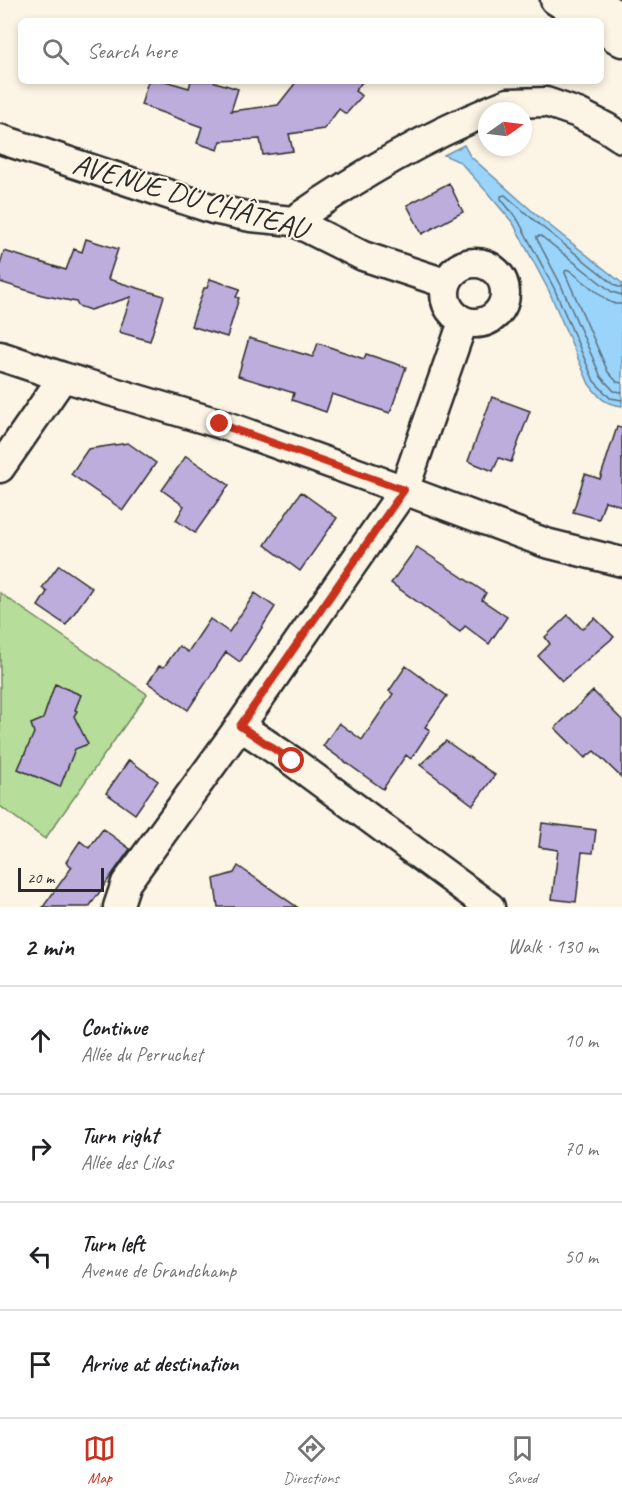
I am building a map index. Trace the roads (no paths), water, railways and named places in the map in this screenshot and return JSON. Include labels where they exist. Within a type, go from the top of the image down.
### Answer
[{"type":"street","points":[[555,0],[583,18]]},
{"type":"street","points":[[593,0],[622,18]]},
{"type":"street","points":[[604,31],[622,42]]},
{"type":"street","points":[[532,102],[546,102],[578,113],[622,138]]},
{"type":"street","points":[[293,220],[348,183],[400,153],[478,115]]},
{"type":"street","name":"AVENUE DU CHÂTEAU","points":[[0,139],[213,208],[252,217],[293,220],[363,256],[445,283]]},
{"type":"street","points":[[472,262],[482,263],[499,273],[504,283],[503,304],[488,321],[463,322],[452,314],[446,304],[445,283],[453,271],[461,265],[472,262]]},
{"type":"street","points":[[118,907],[126,883],[240,726],[404,490],[463,322]]},
{"type":"street","points":[[0,356],[220,424],[546,543],[622,562]]},
{"type":"street","points":[[0,468],[63,377]]},
{"type":"street","points":[[240,726],[292,761],[490,907]]},
{"type":"water","points":[[464,145],[470,156],[539,217],[622,283],[622,406],[603,400],[589,384],[549,291],[513,223],[460,162],[444,155]]}]
